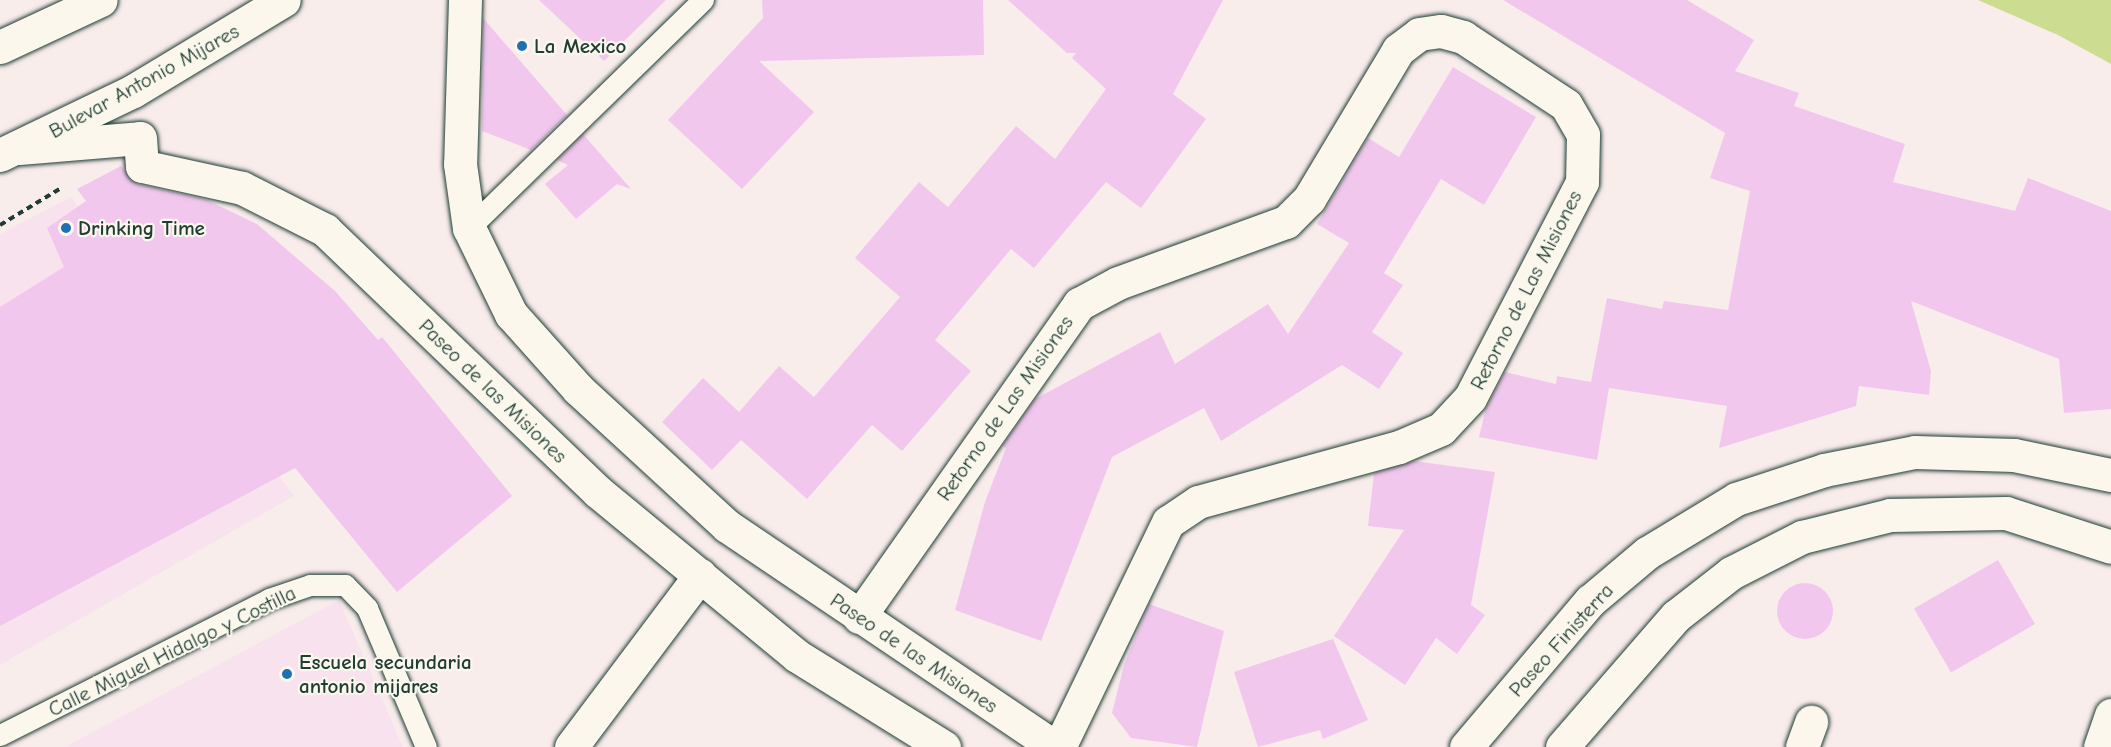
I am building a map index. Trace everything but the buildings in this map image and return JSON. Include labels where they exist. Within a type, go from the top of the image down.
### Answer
[{"type":"street","points":[[0,47],[101,0]]},
{"type":"street","name":"Bulevar Antonio Mijares","points":[[10,152],[218,43],[284,0]]},
{"type":"street","name":"Paseo de las Misiones","points":[[465,0],[458,98],[469,228],[511,314],[578,389],[727,526],[859,617],[1057,747]]},
{"type":"street","name":"Retorno de Las Misiones","points":[[859,617],[1079,304],[1118,283],[1286,222],[1309,199],[1398,50],[1419,34],[1441,31],[1463,38],[1566,105],[1583,135],[1582,182],[1470,398],[1441,429],[1400,447],[1198,502],[1168,522],[1057,747]]},
{"type":"street","name":"Paseo de las Misiones","points":[[10,152],[140,138],[142,166],[242,188],[325,230],[597,491],[797,656],[944,747]]},
{"type":"street","name":"Paseo Finisterra","points":[[1466,747],[1590,601],[1647,553],[1736,499],[1824,470],[1915,452],[2014,455],[2111,475]]},
{"type":"street","points":[[1562,747],[1676,616],[1731,573],[1803,537],[1890,515],[2006,513],[2111,547]]},
{"type":"street","points":[[571,747],[700,575]]},
{"type":"street","points":[[2100,747],[2111,715]]},
{"type":"lane","points":[[469,228],[703,0]]},
{"type":"lane","name":"Calle Miguel Hidalgo y Costilla","points":[[0,735],[269,599],[310,585],[345,585],[367,608],[426,747]]},
{"type":"shaded area","points":[[71,197],[294,496],[0,665],[0,234]]},
{"type":"shaded area","name":"Escuela secundaria antonio mijares","points":[[339,600],[403,747],[65,747]]},
{"type":"green space","points":[[1978,0],[2111,0],[2111,64],[2058,35]]},
{"type":"place","name":"La Mexico","points":[[522,46]]},
{"type":"place","name":"Drinking Time","points":[[66,228]]},
{"type":"place","name":"Escuela secundaria antonio mijares","points":[[287,674]]}]
